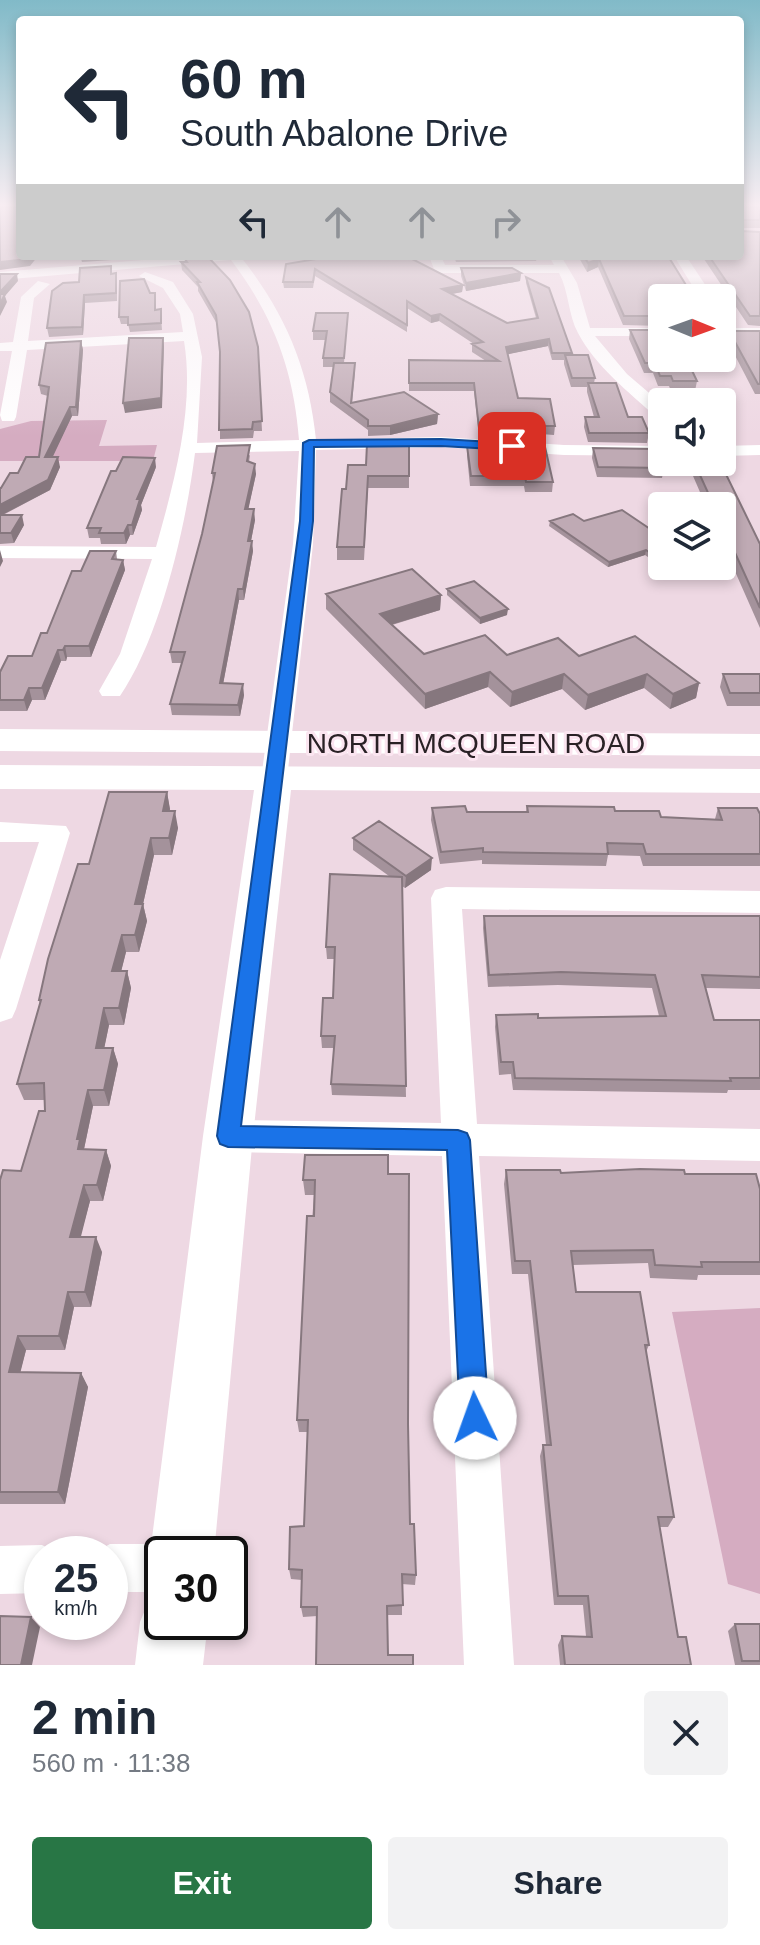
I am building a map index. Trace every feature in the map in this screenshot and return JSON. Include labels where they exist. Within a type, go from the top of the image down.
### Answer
[{"type":"main road","name":"NORTH MCQUEEN ROAD","points":[[0,740],[760,745]]},
{"type":"main road","name":"NORTH MCQUEEN ROAD","points":[[0,777],[760,781]]},
{"type":"main road","points":[[184,1536],[228,1136],[274,779]]},
{"type":"main road","points":[[169,1665],[172,1640]]},
{"type":"street","points":[[8,417],[28,297],[44,281]]},
{"type":"street","points":[[111,691],[131,657],[163,553],[189,448],[194,382],[192,336],[186,311],[178,297],[166,283],[159,281]]},
{"type":"street","points":[[251,281],[278,319],[291,351],[301,389],[309,443],[306,521],[274,779]]},
{"type":"street","points":[[570,281],[584,332],[621,377],[648,401]]},
{"type":"street","points":[[736,330],[760,332]]},
{"type":"street","points":[[584,332],[648,332]]},
{"type":"street","points":[[0,347],[192,336]]},
{"type":"street","points":[[189,448],[309,443],[460,443],[564,450],[648,451]]},
{"type":"street","points":[[736,451],[760,450]]},
{"type":"street","points":[[0,552],[163,553]]},
{"type":"street","points":[[0,832],[56,833],[0,1009]]},
{"type":"street","points":[[489,1665],[446,898],[760,902]]},
{"type":"street","points":[[228,1136],[760,1145]]},
{"type":"street","points":[[0,1570],[24,1569]]},
{"type":"shaded area","points":[[107,420],[99,446],[157,445],[153,461],[0,461],[0,429],[31,421]]},
{"type":"shaded area","points":[[760,1308],[760,1594],[728,1584],[672,1312]]},
{"type":"building","points":[[0,281],[11,281],[0,292]]},
{"type":"building","points":[[116,281],[116,293],[84,295],[82,327],[47,328],[52,291],[63,283]]},
{"type":"building","points":[[120,281],[145,281],[150,293],[155,293],[155,310],[161,309],[161,323],[128,325],[128,317],[119,317]]},
{"type":"building","points":[[230,281],[249,312],[258,347],[262,421],[253,422],[252,429],[219,430],[220,352],[216,315],[197,282]]},
{"type":"building","points":[[334,281],[455,281],[463,285],[442,289],[507,323],[538,318],[527,281],[549,288],[572,353],[552,353],[549,339],[506,347],[518,398],[550,399],[555,426],[540,426],[541,432],[479,428],[474,383],[409,383],[409,360],[499,361],[472,344],[483,342],[440,314],[431,316],[407,301],[407,325]]},
{"type":"building","points":[[609,281],[683,281],[685,284],[648,284],[648,316],[624,316]]},
{"type":"building","points":[[726,281],[760,281],[760,316],[750,316],[736,296],[736,284],[728,284]]},
{"type":"building","points":[[316,313],[348,313],[344,358],[323,358],[327,331],[313,331]]},
{"type":"building","points":[[630,330],[648,330],[648,363],[645,363]]},
{"type":"building","points":[[736,331],[760,331],[758,384],[736,344]]},
{"type":"building","points":[[129,338],[163,338],[161,398],[123,403]]},
{"type":"building","points":[[81,341],[76,407],[70,407],[45,457],[58,457],[48,480],[0,505],[0,488],[10,473],[18,473],[26,457],[39,457],[49,387],[39,385],[46,343]]},
{"type":"building","points":[[565,355],[588,355],[595,378],[572,378]]},
{"type":"building","points":[[334,363],[355,363],[351,403],[404,392],[438,414],[390,426],[368,426],[368,420],[330,392]]},
{"type":"building","points":[[658,372],[693,372],[697,381],[673,381],[671,376],[660,376]]},
{"type":"building","points":[[588,383],[616,383],[628,417],[642,417],[648,433],[589,433],[585,417],[599,417]]},
{"type":"building","points":[[481,443],[545,447],[553,482],[526,482],[525,476],[471,476],[467,446],[482,446]]},
{"type":"building","points":[[367,444],[409,444],[409,476],[368,476],[364,547],[337,547],[342,489],[346,489],[348,465],[366,465]]},
{"type":"building","points":[[250,445],[247,461],[255,464],[245,509],[254,509],[248,541],[252,541],[243,589],[238,589],[220,683],[243,684],[238,705],[170,704],[185,652],[170,652],[202,534],[215,473],[212,473],[217,446]]},
{"type":"building","points":[[593,448],[648,449],[648,468],[598,467]]},
{"type":"building","points":[[123,457],[155,458],[137,499],[140,499],[132,525],[128,525],[124,533],[99,533],[101,528],[87,528],[111,471],[116,471]]},
{"type":"building","points":[[700,476],[727,476],[735,492],[708,492]]},
{"type":"building","points":[[736,495],[760,544],[760,608],[736,555]]},
{"type":"building","points":[[622,510],[648,528],[648,551],[609,562],[550,521],[573,514],[584,521]]},
{"type":"building","points":[[0,515],[22,515],[11,533],[0,533]]},
{"type":"building","points":[[90,551],[116,551],[112,559],[123,560],[89,646],[65,646],[63,650],[58,650],[42,688],[29,688],[24,700],[0,700],[0,672],[8,656],[32,656],[41,633],[47,633],[72,571],[81,571]]},
{"type":"building","points":[[412,569],[441,595],[380,614],[424,654],[485,635],[507,655],[558,638],[579,656],[635,636],[699,683],[673,694],[647,674],[588,695],[564,674],[512,692],[490,672],[425,694],[326,594]]},
{"type":"building","points":[[474,581],[508,609],[480,618],[447,589]]},
{"type":"building","points":[[723,674],[760,674],[760,693],[730,693]]},
{"type":"building","points":[[109,792],[167,792],[163,811],[175,811],[169,838],[151,838],[135,904],[143,904],[135,935],[122,935],[112,971],[127,971],[119,1008],[104,1008],[96,1048],[113,1048],[104,1090],[88,1090],[77,1139],[80,1139],[78,1149],[106,1150],[97,1185],[84,1185],[70,1237],[96,1237],[85,1292],[68,1292],[59,1336],[18,1336],[9,1372],[81,1373],[58,1492],[0,1492],[0,1180],[3,1170],[21,1171],[39,1111],[45,1111],[44,1083],[17,1084],[41,1000],[48,959],[78,864],[89,864]]},
{"type":"building","points":[[465,806],[467,812],[528,812],[527,806],[614,807],[615,811],[659,811],[661,817],[722,820],[718,808],[757,808],[760,814],[760,854],[646,854],[643,844],[607,843],[608,854],[483,852],[483,848],[441,852],[432,808]]},
{"type":"building","points":[[379,821],[432,858],[406,876],[353,838]]},
{"type":"building","points":[[330,874],[402,877],[406,1086],[331,1084],[335,1036],[321,1036],[323,998],[333,998],[335,947],[326,947]]},
{"type":"building","points":[[484,916],[760,916],[760,977],[702,975],[714,1020],[760,1020],[760,1078],[730,1078],[731,1081],[515,1078],[513,1062],[501,1062],[496,1015],[538,1014],[538,1018],[666,1016],[655,975],[561,972],[489,975]]},
{"type":"building","points":[[305,1155],[388,1155],[388,1174],[409,1174],[408,1424],[410,1524],[414,1524],[416,1575],[402,1574],[403,1605],[387,1606],[388,1655],[413,1655],[413,1665],[316,1665],[317,1607],[301,1607],[302,1570],[289,1569],[290,1527],[304,1526],[308,1420],[297,1420],[307,1216],[314,1216],[315,1180],[303,1180]]},
{"type":"building","points":[[506,1170],[560,1170],[561,1173],[684,1170],[685,1174],[756,1174],[760,1189],[760,1262],[701,1262],[702,1267],[655,1265],[653,1250],[571,1251],[576,1292],[640,1292],[649,1345],[645,1345],[674,1517],[658,1517],[678,1637],[686,1637],[691,1665],[565,1665],[562,1636],[592,1637],[588,1596],[558,1596],[543,1445],[551,1445],[530,1261],[515,1261]]},
{"type":"building","points":[[0,1616],[24,1617],[26,1640],[21,1665],[0,1665]]},
{"type":"building","points":[[735,1624],[760,1624],[760,1661],[742,1661]]},
{"type":"route","points":[[475,1418],[458,1140],[228,1136],[306,521],[309,443],[441,442],[512,446]]}]
